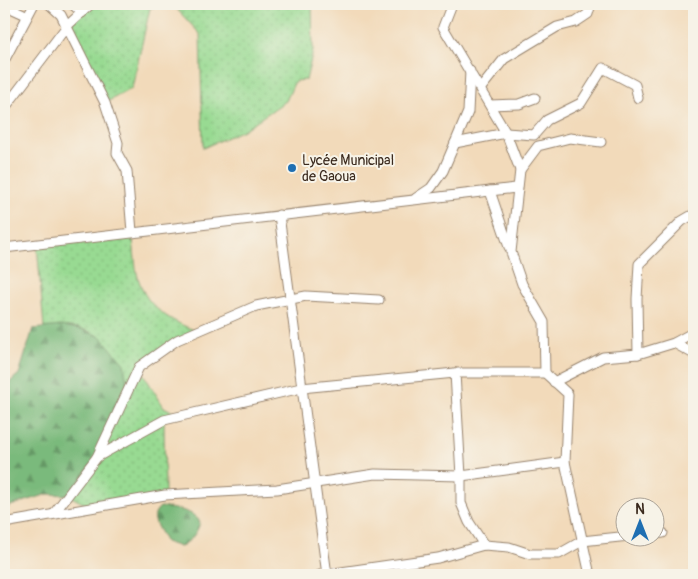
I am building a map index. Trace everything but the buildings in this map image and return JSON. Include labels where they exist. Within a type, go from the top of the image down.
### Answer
[{"type":"street","points":[[4,61],[26,15],[34,4]]},
{"type":"street","points":[[49,4],[61,15],[104,103],[118,143],[117,153],[127,171],[132,232]]},
{"type":"street","points":[[72,4],[82,12]]},
{"type":"street","points":[[4,109],[67,26],[91,4]]},
{"type":"street","points":[[452,4],[443,26],[506,133],[520,170]]},
{"type":"street","points":[[481,88],[504,59],[557,27],[576,22],[588,14],[591,4]]},
{"type":"street","points":[[4,5],[26,15]]},
{"type":"street","points":[[455,143],[506,133],[534,135],[547,120],[581,103],[603,68],[635,84],[638,98]]},
{"type":"street","points":[[413,200],[431,188],[443,171],[468,112],[470,70]]},
{"type":"street","points":[[490,105],[519,104],[534,98]]},
{"type":"street","points":[[511,252],[516,188],[520,170],[538,146],[570,138],[602,142]]},
{"type":"street","points":[[4,248],[516,188]]},
{"type":"street","points":[[490,191],[522,284],[544,322],[545,373],[568,394],[565,462],[590,575]]},
{"type":"street","points":[[638,354],[637,299],[639,264],[682,221],[694,214]]},
{"type":"street","points":[[279,215],[301,388],[316,485],[324,575],[438,558],[484,545],[509,547],[530,554],[559,554],[582,541],[616,537]]},
{"type":"street","points":[[55,512],[97,457],[139,367],[177,340],[256,306],[290,301],[306,296],[379,300]]},
{"type":"street","points":[[554,382],[603,358],[638,354],[674,343],[694,332]]},
{"type":"street","points":[[674,343],[694,354]]},
{"type":"street","points":[[97,457],[164,420],[301,388],[455,373],[545,373]]},
{"type":"street","points":[[455,373],[462,476],[461,503],[469,522],[484,545]]},
{"type":"street","points":[[4,523],[55,512],[164,495],[277,490],[375,474],[462,476],[565,462]]},
{"type":"green space","points":[[91,4],[168,4],[150,8],[132,88],[105,103],[67,26]]},
{"type":"green space","points":[[172,4],[312,4],[313,51],[306,80],[295,81],[286,101],[243,130],[203,148],[200,34]]},
{"type":"green space","points":[[132,232],[137,274],[150,302],[172,320],[197,331],[139,367],[164,407],[181,416],[164,420],[165,495],[90,507],[68,495],[110,349],[103,341],[89,331],[72,327],[44,328],[37,244]]},
{"type":"green space","points":[[61,326],[81,329],[101,337],[124,364],[128,390],[97,457],[68,495],[48,494],[7,507],[4,512],[4,387],[19,374],[33,329]]},
{"type":"green space","points":[[160,507],[187,512],[200,522],[193,537],[180,547],[165,542],[158,529],[155,515]]},
{"type":"place","name":"Lycée Municipal de Gaoua","points":[[292,168]]}]
